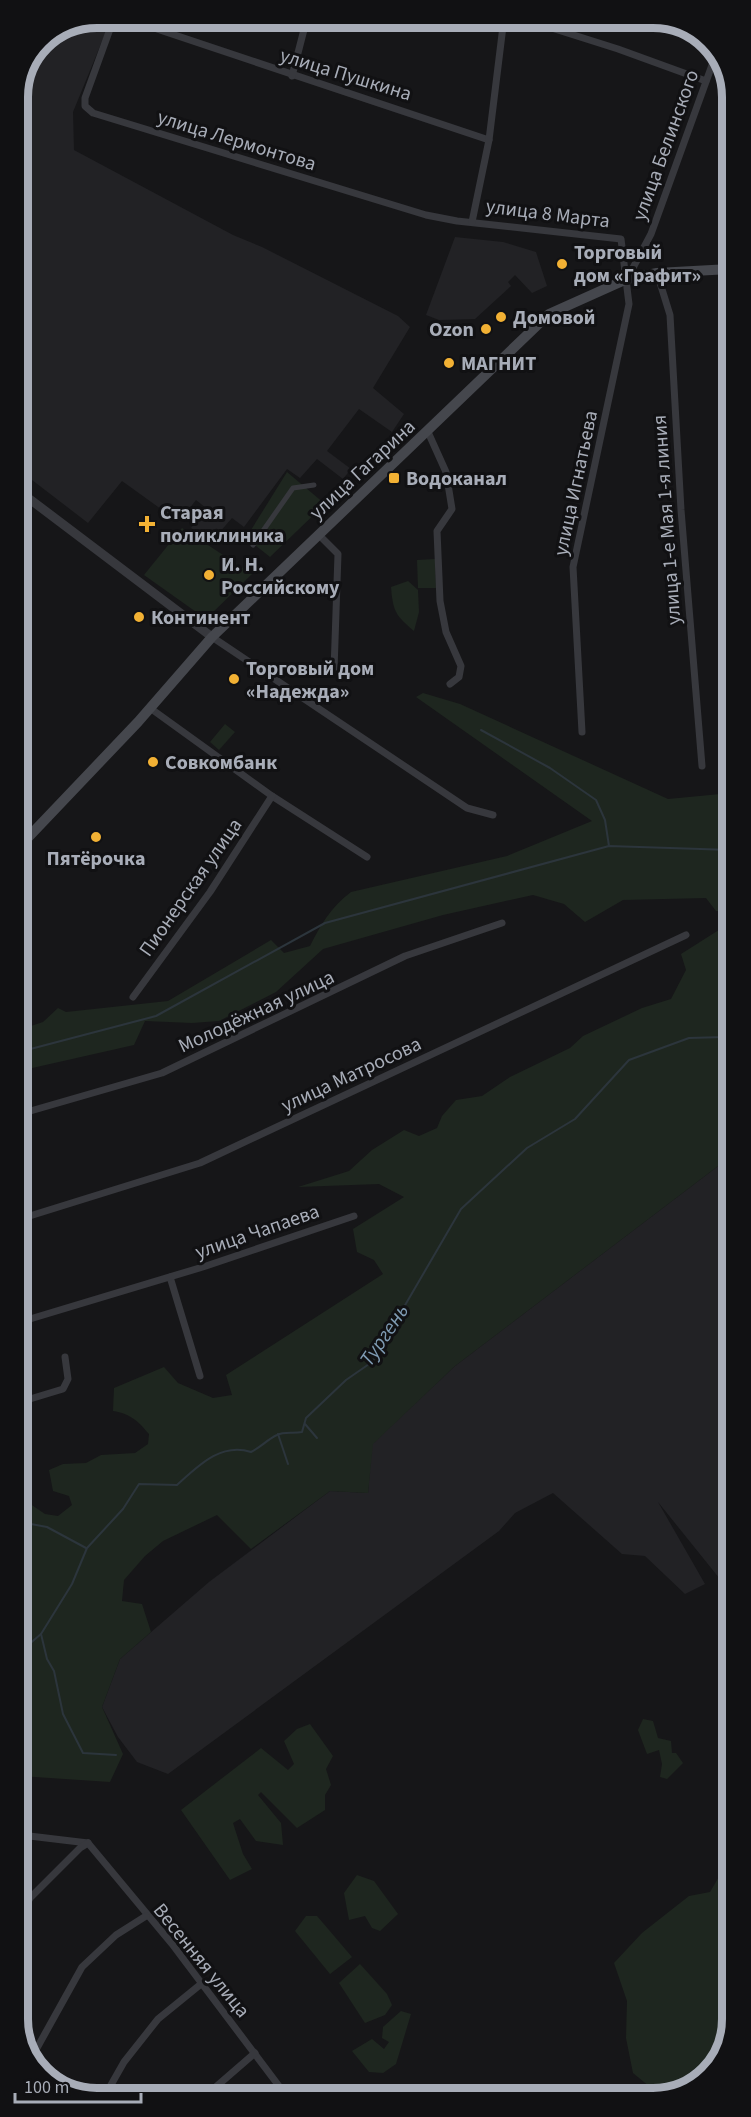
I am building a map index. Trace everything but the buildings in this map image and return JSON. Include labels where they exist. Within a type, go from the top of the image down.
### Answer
[{"type":"main road","points":[[627,279],[657,273],[722,269]]},
{"type":"main road","name":"улица Гагарина","points":[[29,836],[150,708],[212,637],[318,534],[429,432],[549,314],[627,279]]},
{"type":"street","name":"улица Лермонтова","points":[[110,29],[85,98],[85,106],[93,113],[426,215],[472,222]]},
{"type":"street","name":"улица Пушкина","points":[[156,29],[489,140]]},
{"type":"street","points":[[292,75],[303,29]]},
{"type":"street","points":[[472,222],[489,140],[503,29]]},
{"type":"street","points":[[555,29],[706,81]]},
{"type":"street","name":"улица Белинского","points":[[627,279],[651,234],[713,63]]},
{"type":"street","name":"улица 8 Марта","points":[[472,222],[621,239],[627,279]]},
{"type":"street","name":"улица 1-е Мая 1-я линия","points":[[657,273],[669,315],[681,510],[702,766]]},
{"type":"street","name":"улица Игнатьева","points":[[582,732],[573,567],[625,332],[629,304],[627,279]]},
{"type":"street","points":[[429,432],[444,465],[452,509],[437,531],[440,601],[446,632],[461,666],[459,676],[450,684]]},
{"type":"street","points":[[253,545],[293,488],[314,485]]},
{"type":"street","points":[[29,499],[212,637],[466,808],[493,815]]},
{"type":"street","points":[[318,534],[338,554],[334,670]]},
{"type":"street","points":[[150,708],[272,795],[367,857]]},
{"type":"street","name":"Пионерская улица","points":[[133,997],[210,892],[272,795]]},
{"type":"street","name":"Молодёжная улица","points":[[29,1111],[162,1073],[405,956],[502,923]]},
{"type":"street","name":"улица Матросова","points":[[29,1216],[200,1163],[686,935]]},
{"type":"street","name":"улица Чапаева","points":[[29,1319],[170,1277],[354,1216]]},
{"type":"street","points":[[170,1277],[200,1376]]},
{"type":"street","points":[[29,1398],[63,1389],[68,1379],[65,1357]]},
{"type":"street","points":[[29,1836],[88,1843]]},
{"type":"street","points":[[29,1900],[80,1848],[88,1843]]},
{"type":"street","name":"Весенняя улица","points":[[88,1843],[146,1916],[172,1944],[281,2088]]},
{"type":"street","points":[[36,2050],[82,1967],[116,1935],[146,1916]]},
{"type":"street","points":[[109,2088],[124,2062],[158,2019],[201,1984]]},
{"type":"street","points":[[214,2088],[255,2053]]},
{"type":"shaded area","points":[[105,29],[73,112],[74,150],[233,235],[262,247],[398,316],[410,327],[373,388],[404,414],[392,432],[359,409],[327,451],[351,469],[343,479],[317,459],[300,478],[287,469],[244,527],[232,518],[212,541],[191,528],[206,508],[196,500],[179,522],[122,481],[88,523],[29,478],[29,93],[36,67],[43,56],[59,40],[84,30]]},
{"type":"shaded area","points":[[455,237],[503,242],[536,252],[547,286],[532,293],[515,275],[508,282],[511,286],[475,319],[439,320],[426,315]]},
{"type":"shaded area","points":[[287,472],[325,504],[270,557],[246,538]]},
{"type":"shaded area","points":[[182,528],[252,574],[206,619],[144,575]]},
{"type":"shaded area","points":[[435,559],[436,588],[418,588],[417,560]]},
{"type":"shaded area","points":[[408,581],[418,590],[419,612],[414,631],[396,612],[391,587]]},
{"type":"shaded area","points":[[423,693],[460,704],[668,799],[722,794],[722,911],[716,911],[706,898],[623,900],[585,922],[564,904],[533,895],[443,915],[323,949],[276,992],[219,1021],[192,1023],[145,1021],[134,1045],[29,1069],[29,1027],[43,1022],[58,1008],[66,1012],[168,1001],[271,940],[284,953],[310,946],[327,916],[351,892],[507,856],[592,821],[416,697]]},
{"type":"shaded area","points":[[225,724],[235,732],[219,750],[210,742]]},
{"type":"shaded area","points":[[722,928],[722,1163],[455,1366],[373,1444],[368,1493],[330,1491],[251,1549],[217,1515],[163,1541],[145,1556],[124,1580],[122,1601],[142,1604],[151,1632],[120,1659],[102,1707],[123,1754],[110,1782],[29,1777],[29,1503],[45,1514],[58,1516],[72,1505],[69,1496],[53,1491],[49,1470],[63,1464],[86,1463],[101,1455],[135,1453],[148,1444],[149,1434],[138,1422],[125,1414],[113,1411],[114,1388],[164,1367],[178,1383],[213,1398],[232,1395],[226,1375],[383,1274],[374,1260],[357,1252],[353,1229],[404,1197],[379,1184],[298,1187],[349,1171],[372,1150],[404,1130],[419,1136],[437,1128],[442,1116],[456,1100],[482,1096],[510,1077],[570,1048],[583,1036],[642,1008],[671,999],[686,970],[681,954]]},
{"type":"shaded area","points":[[722,1163],[722,1582],[658,1502],[705,1584],[685,1594],[645,1556],[622,1554],[553,1493],[515,1513],[499,1531],[168,1774],[137,1762],[118,1737],[102,1707],[120,1659],[209,1582],[330,1491],[368,1493],[372,1444],[455,1366]]},
{"type":"shaded area","points":[[643,1719],[653,1721],[658,1738],[671,1741],[672,1753],[676,1753],[683,1763],[667,1779],[660,1777],[662,1764],[659,1750],[647,1754],[638,1730]]},
{"type":"shaded area","points":[[310,1724],[333,1756],[326,1769],[331,1785],[325,1795],[325,1810],[297,1828],[261,1792],[258,1795],[281,1823],[283,1845],[256,1841],[240,1819],[233,1823],[243,1854],[252,1869],[230,1880],[181,1810],[261,1748],[288,1770],[294,1764],[284,1741],[297,1729]]},
{"type":"shaded area","points":[[722,1872],[722,2028],[719,2041],[708,2061],[692,2077],[671,2086],[651,2088],[633,2073],[626,2038],[627,2001],[614,1963],[642,1933],[689,1896],[710,1892]]},
{"type":"shaded area","points":[[357,1875],[374,1881],[398,1914],[380,1931],[372,1928],[365,1916],[349,1920],[344,1893]]},
{"type":"shaded area","points":[[306,1916],[317,1916],[352,1957],[330,1974],[295,1931]]},
{"type":"shaded area","points":[[360,1964],[387,1994],[392,2005],[385,2015],[365,2023],[339,1983]]},
{"type":"shaded area","points":[[401,2011],[411,2014],[396,2064],[383,2073],[369,2072],[352,2051],[372,2039],[384,2049],[389,2042],[382,2038],[383,2027]]},
{"type":"waterway","points":[[481,730],[550,768],[596,800],[605,820],[609,846]]},
{"type":"waterway","points":[[29,1049],[156,1016],[325,923],[609,846],[722,850]]},
{"type":"waterway","name":"Тургень","points":[[29,1644],[41,1634],[72,1584],[87,1548],[123,1509],[139,1484],[177,1485],[202,1464],[220,1453],[230,1450],[251,1452],[280,1434],[302,1432],[306,1418],[346,1380],[372,1362],[461,1209],[527,1148],[575,1119],[629,1060],[689,1038],[722,1037]]},
{"type":"waterway","points":[[305,1424],[317,1438]]},
{"type":"waterway","points":[[278,1434],[288,1464]]},
{"type":"waterway","points":[[29,1524],[47,1527],[86,1548]]},
{"type":"waterway","points":[[41,1634],[47,1659],[54,1671],[63,1714],[83,1753],[116,1755]]},
{"type":"place","name":"Торговый дом «Графит»","points":[[562,264]]},
{"type":"place","name":"Домовой","points":[[501,317]]},
{"type":"place","name":"Ozon","points":[[486,329]]},
{"type":"place","name":"МАГНИТ","points":[[449,363]]},
{"type":"place","name":"Водоканал","points":[[394,478]]},
{"type":"place","name":"Старая поликлиника","points":[[147,524]]},
{"type":"place","name":"И. Н. Российскому","points":[[209,575]]},
{"type":"place","name":"Континент","points":[[139,617]]},
{"type":"place","name":"Торговый дом «Надежда»","points":[[234,679]]},
{"type":"place","name":"Совкомбанк","points":[[153,762]]},
{"type":"place","name":"Пятёрочка","points":[[96,837]]}]
